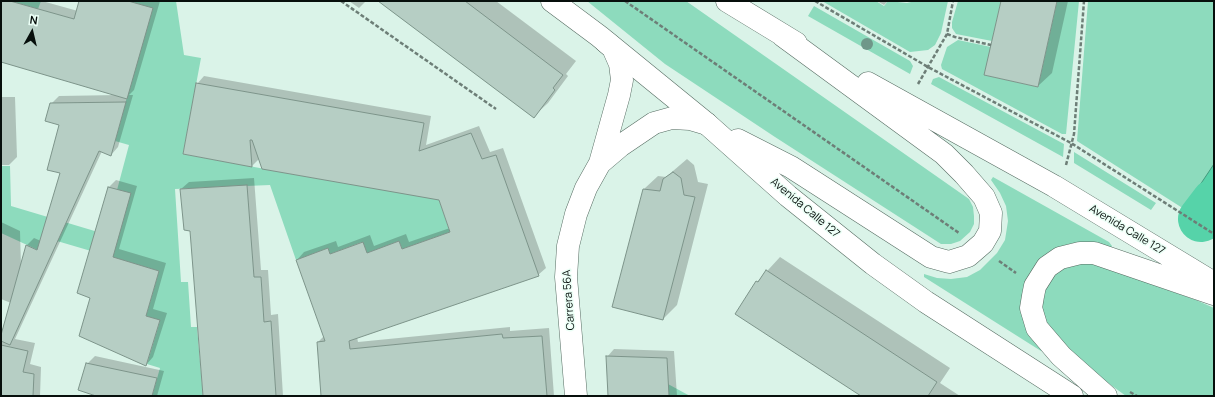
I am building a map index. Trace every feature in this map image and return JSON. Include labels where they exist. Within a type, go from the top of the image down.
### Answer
[{"type":"main road","name":"Avenida Calle 127","points":[[552,1],[599,36],[707,124],[788,196],[873,264],[926,302],[1072,396]]},
{"type":"main road","name":"Avenida Calle 127","points":[[727,1],[783,36],[1054,186],[1214,282]]},
{"type":"main road","name":"Carrera 56A","points":[[576,396],[566,277],[568,246],[576,214],[586,188],[600,163],[615,114],[622,80],[620,64],[613,48],[599,36]]},
{"type":"main road","points":[[707,124],[790,168],[931,258],[949,262],[959,260],[972,254],[984,243],[990,231],[991,222],[989,205],[979,189],[944,154],[783,36]]},
{"type":"main road","name":"Carrera 56A","points":[[600,163],[620,146],[654,123],[672,118],[690,119],[707,124]]},
{"type":"main road","points":[[1106,396],[1061,356],[1037,328],[1032,308],[1033,296],[1035,286],[1047,267],[1060,258],[1080,253],[1094,253],[1214,294]]},
{"type":"path","points":[[341,1],[496,109]]},
{"type":"path","points":[[625,1],[949,226]]},
{"type":"path","points":[[815,1],[928,67],[1071,143],[1214,234]]},
{"type":"path","points":[[907,105],[947,34],[953,1]]},
{"type":"path","points":[[1054,186],[1068,161],[1074,126],[1084,1]]},
{"type":"path","points":[[947,34],[991,45]]},
{"type":"shaded area","points":[[10,1],[41,1],[38,9]]},
{"type":"shaded area","points":[[128,1],[176,1],[184,55],[201,58],[183,154],[320,179],[436,191],[450,232],[402,249],[399,241],[367,253],[362,242],[330,254],[328,248],[296,260],[270,185],[175,189],[181,282],[188,282],[191,327],[197,327],[203,396],[152,396],[160,368],[147,364],[160,321],[146,316],[159,271],[57,241],[51,256],[1,233],[1,166],[10,166],[11,206],[118,238],[117,190],[129,145],[115,141],[127,97]]},
{"type":"shaded area","points":[[587,1],[686,1],[969,199],[973,207],[974,216],[974,224],[970,232],[960,241],[951,244],[941,244],[665,64]]},
{"type":"shaded area","points":[[822,1],[876,1],[884,6],[888,1],[907,3],[915,1],[948,1],[941,33],[935,45],[928,50],[910,52]]},
{"type":"shaded area","points":[[958,1],[1001,1],[992,41],[956,34],[952,28],[952,22]]},
{"type":"shaded area","points":[[1057,1],[1079,1],[1066,134],[1062,134],[942,69],[941,65],[947,47],[958,40],[991,47],[985,75],[1038,87]]},
{"type":"shaded area","points":[[1088,1],[1214,1],[1214,164],[1186,206],[1214,224],[1214,228],[1077,141]]},
{"type":"shaded area","points":[[814,6],[910,61],[913,66],[910,74],[808,16]]},
{"type":"shaded area","points":[[939,77],[1064,144],[1063,157],[931,84],[933,79]]},
{"type":"shaded area","points":[[1074,152],[1156,203],[1151,210],[1074,163]]},
{"type":"shaded area","points":[[1214,164],[1214,224],[1186,206]]},
{"type":"shaded area","points":[[993,177],[1109,242],[1112,246],[1111,248],[1099,243],[1087,242],[1069,244],[1052,250],[1038,261],[1028,277],[1042,348],[1041,351],[924,277],[924,274],[937,278],[951,279],[967,277],[980,270],[997,253],[1005,240],[1008,221],[1006,206],[1000,193],[991,180]]},
{"type":"shaded area","points":[[1082,263],[1094,264],[1196,300],[1214,308],[1214,396],[1126,396],[1093,372],[1062,344],[1044,320],[1042,304],[1043,295],[1050,281],[1058,271],[1068,266]]},
{"type":"shaded area","points":[[668,384],[690,396],[669,396]]},
{"type":"building","points":[[1,1],[10,1],[74,19],[79,1],[128,1],[153,8],[127,99],[1,62]]},
{"type":"building","points":[[378,1],[465,1],[563,75],[553,88],[555,90],[534,118]]},
{"type":"building","points":[[1001,1],[1057,1],[1038,87],[984,75]]},
{"type":"building","points":[[196,83],[424,123],[419,151],[471,133],[482,159],[496,155],[539,276],[349,341],[350,349],[502,334],[503,338],[542,336],[547,396],[321,396],[317,342],[325,341],[296,260],[328,248],[330,254],[363,242],[367,253],[399,241],[402,249],[450,232],[439,200],[262,169],[252,140],[250,140],[252,167],[183,154]]},
{"type":"building","points":[[126,102],[111,156],[99,151],[10,345],[1,341],[1,335],[26,245],[37,250],[60,173],[47,170],[59,125],[45,121],[50,103]]},
{"type":"building","points":[[673,172],[681,178],[684,195],[695,197],[663,320],[612,307],[643,189],[660,191],[663,179]]},
{"type":"building","points":[[247,185],[254,277],[261,277],[264,322],[271,321],[276,396],[203,396],[190,231],[184,230],[180,189]]},
{"type":"building","points":[[108,187],[131,193],[113,257],[159,271],[146,316],[160,320],[146,366],[79,336],[90,298],[77,293]]},
{"type":"building","points":[[766,270],[937,382],[928,396],[861,396],[735,314],[756,281],[758,282]]},
{"type":"building","points":[[1,345],[28,351],[23,372],[34,374],[33,396],[1,396]]},
{"type":"building","points":[[606,356],[667,358],[669,396],[608,396]]},
{"type":"building","points":[[86,363],[157,378],[152,396],[96,396],[78,390]]},
{"type":"waterway","points":[[1201,219],[1214,202]]}]
